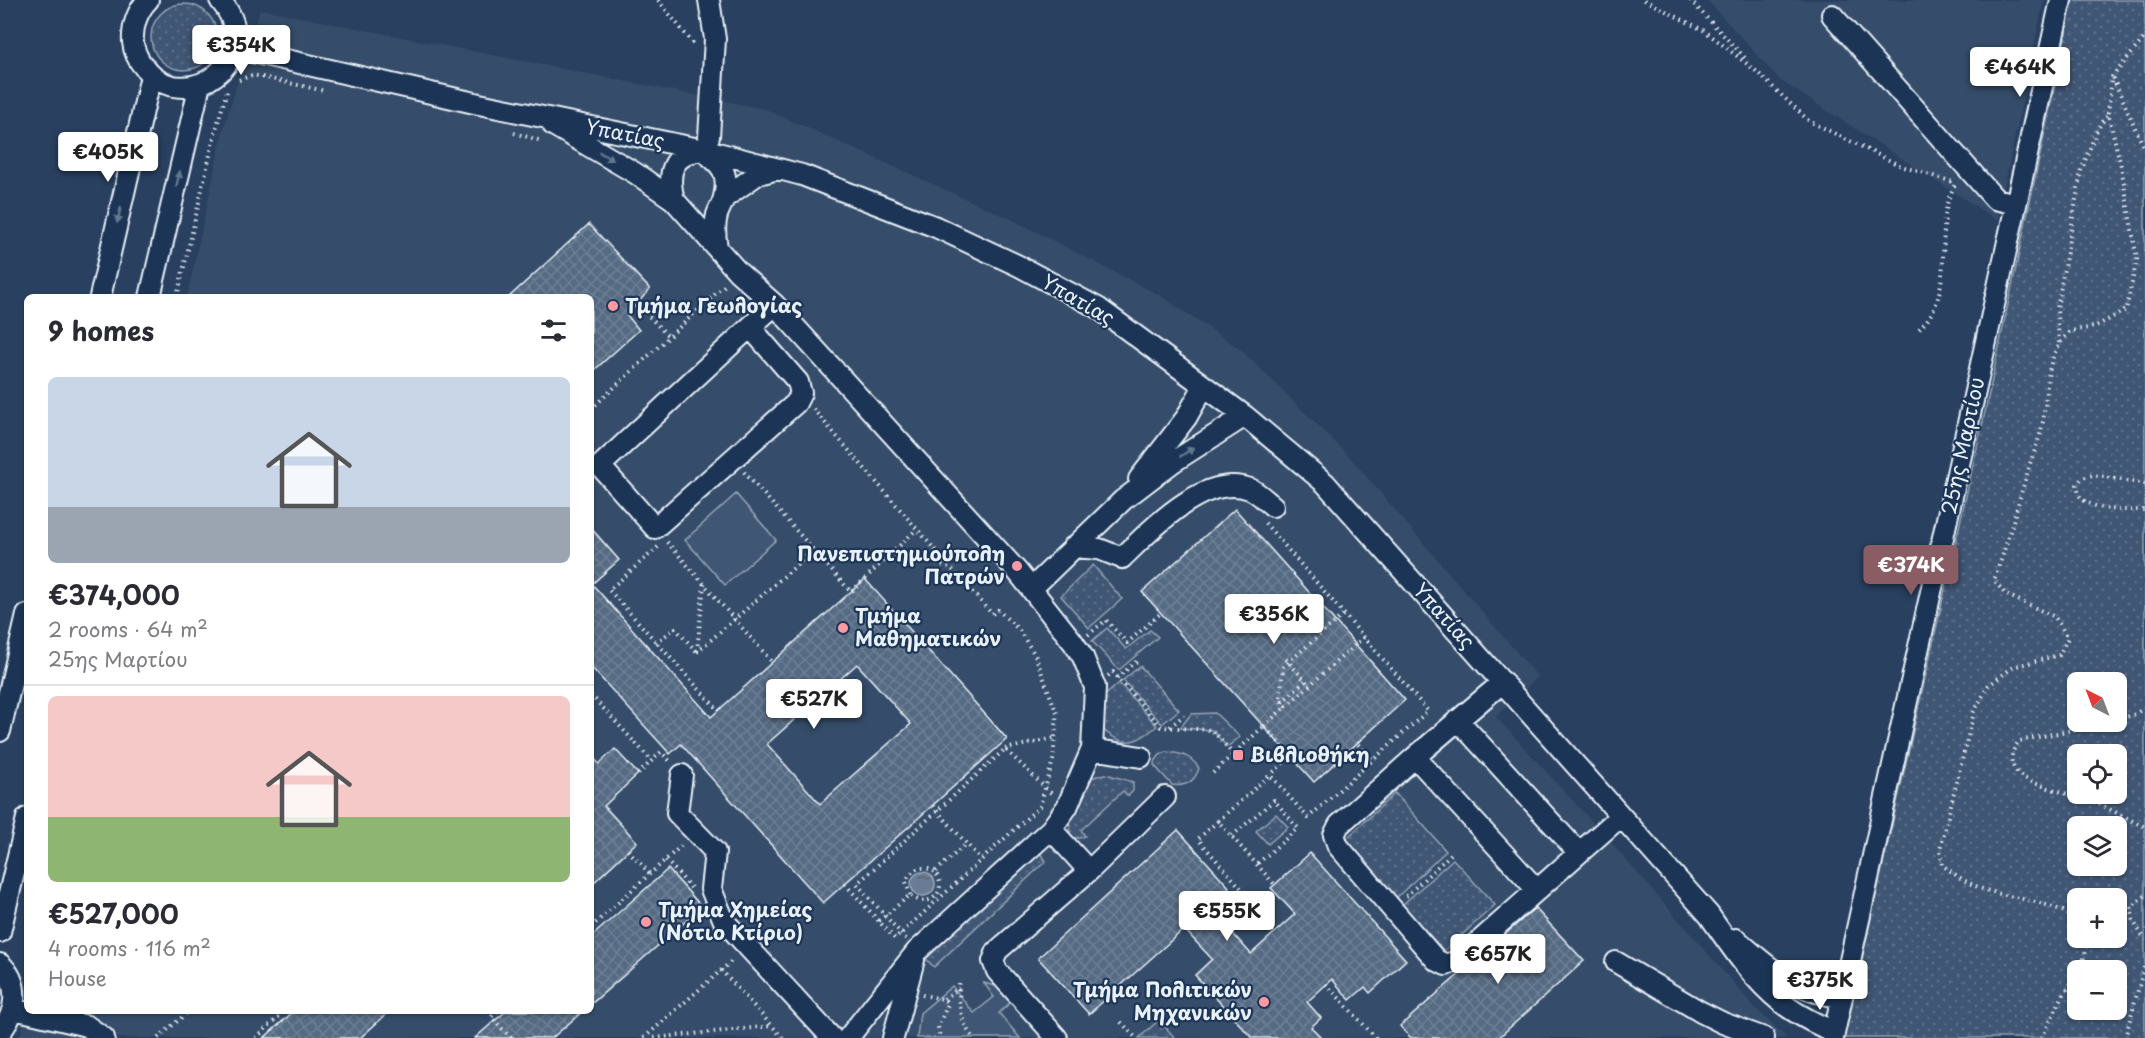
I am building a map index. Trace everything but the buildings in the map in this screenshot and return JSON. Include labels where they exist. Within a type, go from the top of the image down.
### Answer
[{"type":"street","points":[[148,0],[136,17],[133,39],[136,55],[151,76],[174,86],[200,84],[221,71],[234,48],[236,38],[234,26],[220,0]]},
{"type":"street","points":[[709,0],[715,39],[706,143],[723,168],[726,178],[724,198],[717,213],[715,230],[717,248],[732,282],[774,305],[1032,588],[1083,657],[1095,687],[1092,749],[1067,807],[1051,829],[917,951],[848,1038]]},
{"type":"street","name":"25ης Μαρτίου","points":[[1834,1035],[2061,0]]},
{"type":"street","points":[[1832,15],[1964,179],[1995,199],[2016,204]]},
{"type":"street","name":"Υπατίας","points":[[234,48],[537,116],[706,143],[778,169],[802,175],[936,227],[1019,266],[1098,308],[1245,416],[1325,483],[1709,915],[1747,967],[1773,995],[1801,1016],[1834,1035]]},
{"type":"street","points":[[101,294],[151,76]]},
{"type":"street","points":[[151,294],[200,84]]},
{"type":"street","points":[[537,116],[635,173],[674,200],[717,248]]},
{"type":"street","points":[[674,200],[670,184],[672,171],[679,159],[706,143]]},
{"type":"street","points":[[724,198],[758,174],[778,169]]},
{"type":"street","points":[[750,327],[798,382],[801,393],[796,403],[655,528],[600,466],[750,327],[774,305]]},
{"type":"street","points":[[1123,500],[1186,418],[1204,386]]},
{"type":"street","points":[[1032,588],[1123,500],[1173,462],[1245,416]]},
{"type":"street","points":[[1073,547],[1100,549],[1122,558],[1158,523],[1195,496],[1225,484],[1252,489],[1265,510]]},
{"type":"street","points":[[0,731],[24,628]]},
{"type":"street","points":[[1503,682],[1415,756],[1339,825],[1334,835],[1338,846],[1436,960],[1446,965],[1457,961],[1621,816]]},
{"type":"street","points":[[1458,720],[1579,853]]},
{"type":"street","points":[[1092,749],[1141,757]]},
{"type":"street","points":[[1415,756],[1537,890]]},
{"type":"street","points":[[682,775],[677,813],[715,852],[711,888],[724,921],[832,1038]]},
{"type":"street","points":[[1057,1038],[997,971],[993,961],[997,951],[1089,871],[1166,797]]},
{"type":"street","points":[[1051,829],[1089,871]]},
{"type":"street","points":[[0,932],[24,831]]},
{"type":"street","name":"Υπατίας","points":[[1709,915],[1781,975],[1820,994],[1842,997]]},
{"type":"street","points":[[893,1038],[917,951]]},
{"type":"street","points":[[1616,962],[1701,1012],[1755,1036]]},
{"type":"street","points":[[0,964],[12,981],[15,994],[14,1009],[0,1032]]},
{"type":"street","points":[[14,1009],[24,1011]]},
{"type":"street","points":[[35,1014],[87,1026],[104,1038]]},
{"type":"path","points":[[658,0],[697,48]]},
{"type":"path","points":[[1644,0],[1705,31],[1756,71]]},
{"type":"path","points":[[1690,0],[1756,71],[1809,122],[1901,166],[1964,179],[1947,204],[1943,237],[1943,272],[1937,303],[1928,321],[1919,329]]},
{"type":"path","points":[[2067,914],[1978,887],[1942,865],[1940,849],[1974,712],[1988,686],[2013,667],[2059,655],[2068,638],[2055,617],[2005,594],[1994,580],[2014,523],[2042,426],[2046,379],[2059,343],[2070,331],[2094,327],[2126,310],[2137,259],[2121,166],[2108,113],[2112,77],[2145,37]]},
{"type":"path","points":[[235,82],[253,75],[334,93]]},
{"type":"path","points":[[2112,77],[2145,150]]},
{"type":"path","points":[[178,294],[216,129],[225,93],[229,88]]},
{"type":"path","points":[[2059,343],[2057,309],[2081,171],[2097,130],[2108,113]]},
{"type":"path","points":[[504,130],[545,142]]},
{"type":"path","points":[[594,406],[732,282]]},
{"type":"path","points":[[641,308],[669,337]]},
{"type":"path","points":[[813,409],[992,614],[998,610],[1019,630],[1035,655],[1057,714],[1053,760],[1040,806],[895,939],[845,884]]},
{"type":"path","points":[[732,459],[851,591],[917,529]]},
{"type":"path","points":[[2145,484],[2093,475],[2082,478],[2077,485],[2079,495],[2092,505],[2121,510],[2145,510]]},
{"type":"path","points":[[1265,510],[1344,614],[1428,711],[1308,818],[1270,776]]},
{"type":"path","points":[[718,710],[609,590],[665,540],[772,662]]},
{"type":"path","points":[[697,652],[814,550]]},
{"type":"path","points":[[891,554],[950,567]]},
{"type":"path","points":[[697,652],[704,584]]},
{"type":"path","points":[[1088,636],[1106,620],[1127,643],[1161,613]]},
{"type":"path","points":[[1286,707],[1280,699],[1283,667],[1344,614]]},
{"type":"path","points":[[656,643],[675,628],[697,652]]},
{"type":"path","points":[[1213,773],[1364,637]]},
{"type":"path","points":[[1117,678],[1137,661]]},
{"type":"path","points":[[1288,661],[1310,686]]},
{"type":"path","points":[[1095,687],[1113,672],[1161,727],[1212,730],[1233,754]]},
{"type":"path","points":[[1282,702],[1305,681]]},
{"type":"path","points":[[594,698],[652,761]]},
{"type":"path","points":[[2127,717],[2145,708]]},
{"type":"path","points":[[1170,727],[1184,715]]},
{"type":"path","points":[[1227,926],[1253,902],[1198,839],[1291,756],[1264,726]]},
{"type":"path","points":[[2067,731],[2019,741],[2012,750],[2011,761],[2017,773],[2098,803],[2145,827]]},
{"type":"path","points":[[917,951],[857,884],[1005,749],[1055,738]]},
{"type":"path","points":[[1357,743],[1373,760]]},
{"type":"path","points":[[1005,749],[1067,807]]},
{"type":"path","points":[[1232,836],[1274,800],[1298,828],[1257,864]]},
{"type":"path","points":[[933,806],[981,860]]},
{"type":"path","points":[[1218,821],[1275,885]]},
{"type":"path","points":[[594,924],[696,833]]},
{"type":"path","points":[[935,872],[966,844]]},
{"type":"path","points":[[628,850],[650,874]]},
{"type":"path","points":[[1392,909],[1452,853]]},
{"type":"path","points":[[666,860],[693,891]]},
{"type":"path","points":[[922,867],[935,872],[940,884],[933,898],[922,901],[910,895],[906,882],[911,872],[922,867]]},
{"type":"path","points":[[879,921],[910,895]]},
{"type":"path","points":[[2145,896],[2131,907],[2134,922],[2145,940]]},
{"type":"path","points":[[644,1038],[748,947]]},
{"type":"path","points":[[2125,1038],[2145,964]]},
{"type":"path","points":[[721,970],[783,1038]]},
{"type":"path","points":[[1326,984],[1376,1038]]},
{"type":"path","points":[[944,999],[959,986],[959,1001],[965,1030],[974,1038]]},
{"type":"path","points":[[2042,1038],[2067,989]]},
{"type":"path","points":[[906,992],[944,999],[948,1004],[938,1027],[940,1038]]},
{"type":"path","points":[[158,1038],[186,1014]]},
{"type":"path","points":[[256,1038],[282,1014]]},
{"type":"path","points":[[493,1014],[491,1017],[511,1038]]},
{"type":"path","points":[[1121,1022],[1136,1038]]},
{"type":"path","points":[[654,1038],[772,1026]]},
{"type":"path","points":[[20,1038],[41,1036]]},
{"type":"shaded area","points":[[1707,0],[2044,0],[1997,220],[1781,81]]},
{"type":"shaded area","points":[[2073,0],[2145,0],[2145,1038],[1844,1038],[1987,403]]},
{"type":"shaded area","points":[[184,4],[197,6],[212,19],[217,37],[215,50],[202,65],[184,70],[171,68],[156,55],[151,37],[153,24],[166,9]]},
{"type":"shaded area","name":"Πανεπιστημιούπολη Πατρών","points":[[260,9],[765,109],[1011,219],[1161,296],[1240,349],[1348,455],[1538,677],[1496,717],[1608,839],[1757,1010],[1787,1038],[20,1038],[26,1014],[594,1014],[594,294],[188,294],[224,127]]},
{"type":"shaded area","points":[[736,494],[776,540],[725,585],[685,540]]},
{"type":"shaded area","points":[[1093,565],[1122,599],[1089,628],[1061,596]]},
{"type":"shaded area","points":[[1107,628],[1126,649],[1150,630],[1158,637],[1119,670],[1092,641]]},
{"type":"shaded area","points":[[1140,666],[1179,710],[1162,724],[1123,680]]},
{"type":"shaded area","points":[[1119,683],[1157,726],[1135,740],[1122,741],[1099,726],[1101,699]]},
{"type":"shaded area","points":[[1215,713],[1240,737],[1227,747],[1212,730],[1180,728],[1191,714]]},
{"type":"shaded area","points":[[1166,752],[1185,756],[1196,764],[1199,768],[1192,780],[1182,785],[1172,785],[1154,765],[1158,757]]},
{"type":"shaded area","points":[[1106,774],[1133,782],[1133,791],[1128,796],[1123,791],[1081,830],[1085,836],[1075,838],[1070,835],[1070,827],[1081,793],[1092,778]]},
{"type":"shaded area","points":[[1395,793],[1446,851],[1396,898],[1345,840]]},
{"type":"shaded area","points":[[1276,814],[1288,827],[1268,844],[1256,831]]},
{"type":"shaded area","points":[[1039,852],[1046,861],[934,967],[926,959]]},
{"type":"shaded area","points":[[1453,859],[1495,905],[1444,951],[1402,905]]},
{"type":"shaded area","points":[[984,983],[999,987],[1011,1002],[999,1013],[1020,1038],[917,1038],[920,1013],[952,986],[974,1013],[994,997]]},
{"type":"shaded area","points":[[1159,1020],[1175,1038],[1139,1038]]},
{"type":"water","points":[[923,872],[931,876],[935,884],[931,892],[923,896],[915,892],[911,884],[915,876]]},
{"type":"place","name":"Τμήμα Γεωλογίας","points":[[613,306]]},
{"type":"place","name":"Πανεπιστημιούπολη Πατρών","points":[[1017,566]]},
{"type":"place","name":"Τμήμα Μαθηματικών","points":[[843,628]]},
{"type":"place","name":"Βιβλιοθήκη","points":[[1238,755]]},
{"type":"place","name":"Τμήμα Χημείας (Νότιο Κτίριο)","points":[[646,922]]},
{"type":"place","name":"Τμήμα Πολιτικών Μηχανικών","points":[[1264,1002]]}]
